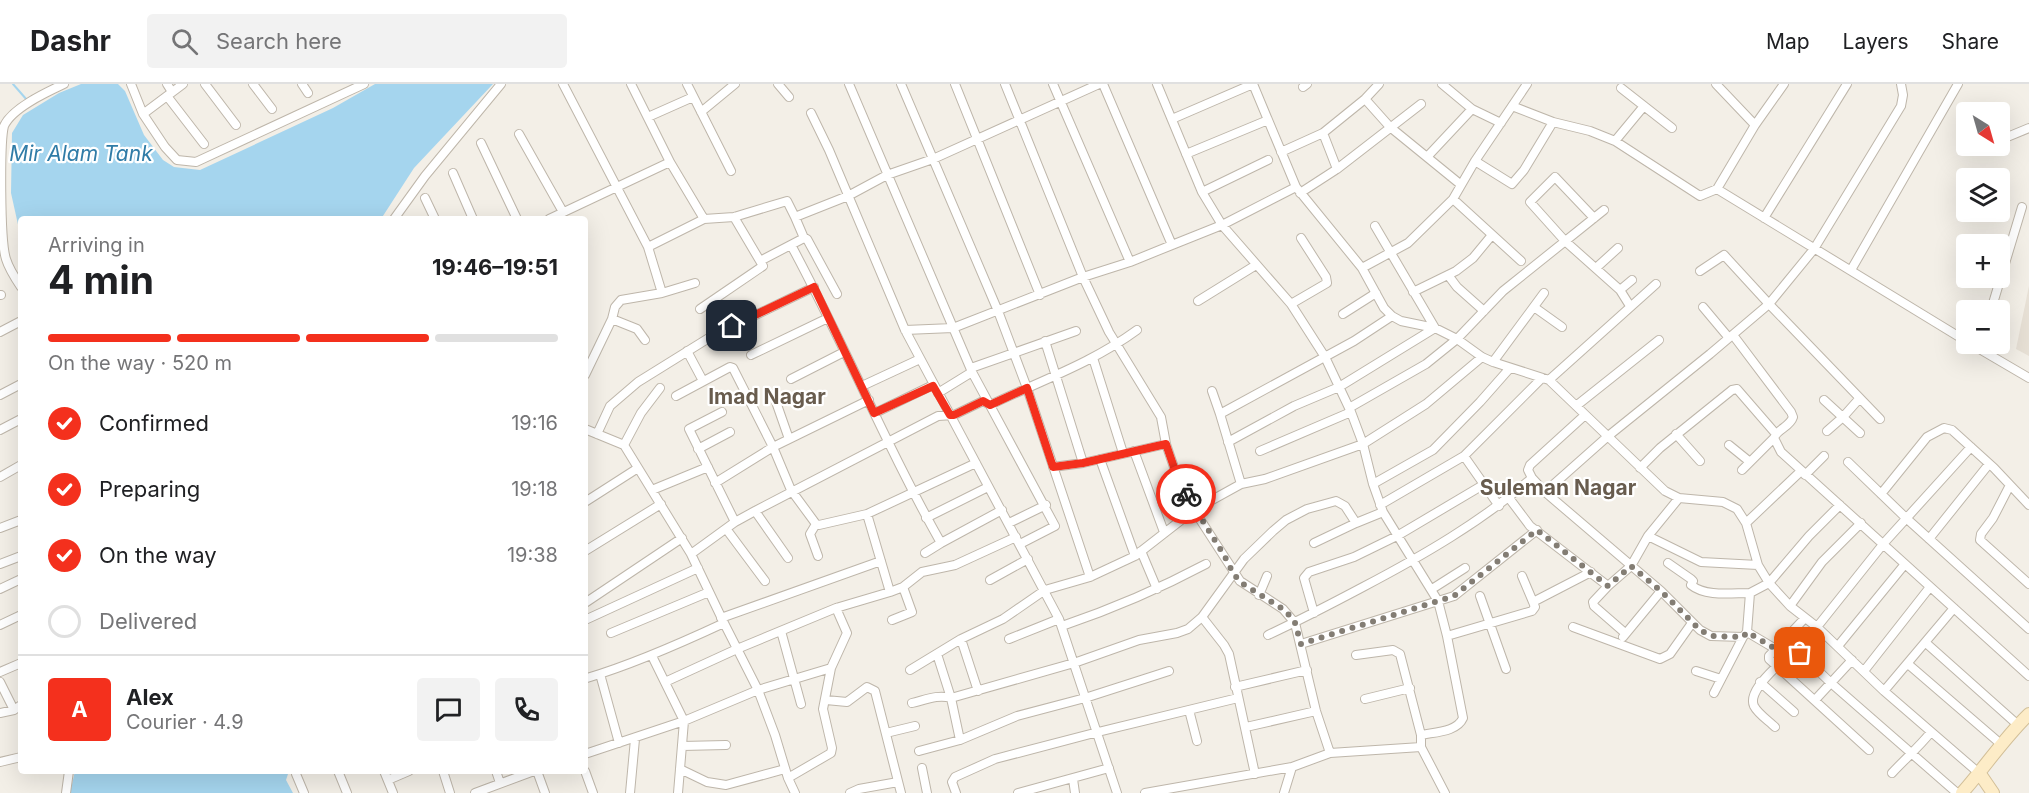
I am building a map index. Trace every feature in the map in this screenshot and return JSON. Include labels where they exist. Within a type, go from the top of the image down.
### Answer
[{"type":"main road","points":[[1960,793],[1980,774],[2018,724],[2029,714]]},
{"type":"main road","points":[[1980,774],[1993,793]]},
{"type":"street","points":[[18,281],[6,258],[3,239],[0,142],[5,124],[24,105],[64,84]]},
{"type":"street","points":[[131,84],[143,114],[165,147],[177,160],[196,162],[364,84]]},
{"type":"street","points":[[143,114],[169,90],[183,84]]},
{"type":"street","points":[[205,84],[237,125]]},
{"type":"street","points":[[254,84],[273,109]]},
{"type":"street","points":[[302,84],[308,93]]},
{"type":"street","points":[[396,216],[425,176],[501,84]]},
{"type":"street","points":[[563,84],[648,247],[662,293]]},
{"type":"street","points":[[631,84],[670,162],[704,219]]},
{"type":"street","points":[[687,84],[731,171]]},
{"type":"street","points":[[701,112],[735,84]]},
{"type":"street","points":[[778,84],[789,97]]},
{"type":"street","points":[[665,682],[836,608],[903,587],[922,572],[955,565],[1056,526],[971,370],[849,84]]},
{"type":"street","points":[[901,84],[998,311],[1027,388],[1090,577]]},
{"type":"street","points":[[955,84],[1040,295]]},
{"type":"street","points":[[1005,84],[1083,277],[1109,332],[1161,417],[1166,444],[1178,479],[1194,510],[1240,582],[1283,609],[1295,623],[1316,711],[1330,753]]},
{"type":"street","points":[[1053,84],[1130,262]]},
{"type":"street","points":[[795,217],[848,196],[887,175],[933,159],[1101,84],[1173,245]]},
{"type":"street","points":[[1157,84],[1202,192],[1222,225],[1291,304],[1325,357],[1363,444],[1382,509],[1438,601],[1463,718],[1455,728],[1421,735]]},
{"type":"street","points":[[1172,119],[1253,84],[1298,190],[1362,268],[1384,308],[1392,316],[1401,321],[1436,328],[1457,339],[1482,357],[1545,379],[1665,491],[1679,498],[1723,502],[1737,509],[1746,523],[1758,565],[1769,583],[1790,606],[1817,627],[1884,691],[1980,774]]},
{"type":"street","points":[[1281,152],[1323,133],[1365,99],[1379,84]]},
{"type":"street","points":[[1442,84],[1472,109],[1501,123]]},
{"type":"street","points":[[1362,268],[1408,243],[1453,199],[1460,184],[1527,84]]},
{"type":"street","points":[[1716,84],[1755,125]]},
{"type":"street","points":[[1764,218],[1846,84]]},
{"type":"street","points":[[1545,492],[1607,437],[1768,304],[1814,249],[1901,106],[1903,95],[1901,84]]},
{"type":"street","points":[[1851,270],[1958,84]]},
{"type":"street","points":[[1512,106],[1553,122],[1590,131],[1616,141],[1700,196],[1717,189],[1780,85]]},
{"type":"street","points":[[1621,88],[1672,128]]},
{"type":"street","points":[[169,90],[204,144]]},
{"type":"street","points":[[648,117],[693,97]]},
{"type":"street","points":[[1365,99],[1390,127],[1460,184]]},
{"type":"street","points":[[905,330],[953,328],[1222,225],[1298,190],[1337,169],[1421,104]]},
{"type":"street","points":[[1616,141],[1644,106]]},
{"type":"street","points":[[1427,157],[1472,109]]},
{"type":"street","points":[[811,113],[905,330],[1045,590],[1060,623],[1117,793]]},
{"type":"street","points":[[1186,154],[1268,120]]},
{"type":"street","points":[[1475,161],[1512,184],[1524,170],[1553,122]]},
{"type":"street","points":[[2010,136],[2029,128]]},
{"type":"street","points":[[1323,133],[1337,169]]},
{"type":"street","points":[[519,134],[563,212]]},
{"type":"street","points":[[481,143],[516,216]]},
{"type":"street","points":[[1202,192],[1268,160]]},
{"type":"street","points":[[555,216],[670,162]]},
{"type":"street","points":[[453,173],[472,216]]},
{"type":"street","points":[[1594,218],[1555,177],[1530,202],[1565,241],[1620,290],[1630,306]]},
{"type":"street","points":[[1717,189],[1956,335]]},
{"type":"street","points":[[425,198],[434,216]]},
{"type":"street","points":[[1453,199],[1521,261]]},
{"type":"street","points":[[648,247],[704,219],[734,217],[787,201],[804,238],[837,294]]},
{"type":"street","points":[[1994,300],[2022,207]]},
{"type":"street","points":[[1260,451],[1350,410],[1426,364],[1457,339],[1503,291],[1604,210]]},
{"type":"street","points":[[700,309],[763,266],[734,217]]},
{"type":"street","points":[[1375,226],[1436,328]]},
{"type":"street","points":[[1413,292],[1473,258],[1492,235]]},
{"type":"street","points":[[760,261],[804,238]]},
{"type":"street","points":[[1291,304],[1327,283],[1326,277],[1302,238]]},
{"type":"street","points":[[791,246],[814,287],[912,493],[940,543]]},
{"type":"street","points":[[1596,268],[1618,248]]},
{"type":"street","points":[[1700,271],[1724,255],[1858,399],[1880,419]]},
{"type":"street","points":[[1198,301],[1256,265]]},
{"type":"street","points":[[1448,274],[1457,287],[1484,311]]},
{"type":"street","points":[[1620,290],[1632,280]]},
{"type":"street","points":[[588,369],[615,308],[621,300],[662,293],[695,283]]},
{"type":"street","points":[[1314,543],[1382,509],[1464,456],[1545,379],[1656,284]]},
{"type":"street","points":[[597,434],[610,406],[638,382],[712,336],[814,287]]},
{"type":"street","points":[[1343,314],[1376,293]]},
{"type":"street","points":[[1493,362],[1544,293]]},
{"type":"street","points":[[1533,308],[1562,327]]},
{"type":"street","points":[[1703,308],[1731,336],[1793,417],[1792,422],[1742,470]]},
{"type":"street","points":[[1220,414],[1325,357],[1392,316]]},
{"type":"street","points":[[751,355],[828,318]]},
{"type":"street","points":[[612,319],[637,329],[645,340]]},
{"type":"street","points":[[0,332],[18,323]]},
{"type":"street","points":[[1228,442],[1294,406],[1339,387],[1436,328]]},
{"type":"street","points":[[990,405],[1093,358],[1117,345],[1137,330]]},
{"type":"street","points":[[874,413],[935,389],[1013,352],[1076,331]]},
{"type":"street","points":[[1576,406],[1659,340]]},
{"type":"street","points":[[1045,341],[1083,463]]},
{"type":"street","points":[[687,351],[703,381]]},
{"type":"street","points":[[791,379],[844,352]]},
{"type":"street","points":[[1993,354],[2029,378]]},
{"type":"street","points":[[910,670],[961,639],[1003,619],[1045,590],[1090,577],[1138,553],[1194,510],[1240,484],[1265,479],[1363,444],[1426,404],[1482,357]]},
{"type":"street","points":[[1093,358],[1123,453]]},
{"type":"street","points":[[862,386],[920,359]]},
{"type":"street","points":[[676,396],[730,367],[733,368],[773,447],[791,490],[816,525]]},
{"type":"street","points":[[1373,484],[1433,450],[1510,368]]},
{"type":"street","points":[[0,395],[18,386]]},
{"type":"street","points":[[624,445],[642,413],[660,388]]},
{"type":"street","points":[[1640,468],[1676,434],[1732,390],[1737,389],[1775,436],[1781,452],[2029,676]]},
{"type":"street","points":[[1212,392],[1240,484]]},
{"type":"street","points":[[775,399],[789,439]]},
{"type":"street","points":[[1827,430],[1843,417],[1858,399]]},
{"type":"street","points":[[716,483],[773,447],[869,400]]},
{"type":"street","points":[[1824,400],[1860,433]]},
{"type":"street","points":[[691,554],[755,510],[938,416],[954,415],[983,401],[990,405]]},
{"type":"street","points":[[722,412],[689,429],[735,522]]},
{"type":"street","points":[[1585,415],[1530,465],[1528,471],[1532,478],[1545,492],[1661,591],[1692,623],[1711,636],[1745,634],[1774,648]]},
{"type":"street","points":[[0,430],[18,420]]},
{"type":"street","points":[[1881,494],[1927,437],[1944,428],[1952,430],[1971,447],[2029,505]]},
{"type":"street","points":[[588,430],[624,445],[682,538],[758,690],[795,793]]},
{"type":"street","points":[[698,449],[730,432]]},
{"type":"street","points":[[1676,434],[1700,461]]},
{"type":"street","points":[[1053,467],[1083,463],[1166,444]]},
{"type":"street","points":[[1729,445],[1750,462]]},
{"type":"street","points":[[1817,627],[1884,543],[1971,447]]},
{"type":"street","points":[[1134,451],[1164,532]]},
{"type":"street","points":[[1464,456],[1499,506]]},
{"type":"street","points":[[1746,523],[1824,456]]},
{"type":"street","points":[[1100,459],[1138,553],[1157,589]]},
{"type":"street","points":[[1848,462],[1906,518],[2029,629]]},
{"type":"street","points":[[818,556],[810,534],[816,525],[867,514],[976,463]]},
{"type":"street","points":[[1929,538],[1989,464]]},
{"type":"street","points":[[0,477],[18,467]]},
{"type":"street","points":[[652,490],[708,467]]},
{"type":"street","points":[[588,500],[638,468]]},
{"type":"street","points":[[1268,635],[1414,561],[1499,506],[1532,478]]},
{"type":"street","points":[[1314,613],[1304,581],[1305,575],[1327,565],[1354,557],[1397,536],[1483,485]]},
{"type":"street","points":[[2010,485],[1993,518],[1981,534],[1980,540],[2027,579]]},
{"type":"street","points":[[926,518],[988,486]]},
{"type":"street","points":[[1509,498],[1530,526],[1608,586]]},
{"type":"street","points":[[1625,633],[1594,606],[1593,602],[1631,566],[1648,536],[1679,498]]},
{"type":"street","points":[[912,703],[944,696],[951,698],[978,691],[1074,663],[1139,640],[1188,629],[1202,617],[1244,558],[1286,520],[1307,509],[1326,503],[1340,502],[1356,523]]},
{"type":"street","points":[[588,549],[661,504]]},
{"type":"street","points":[[1009,523],[1046,505]]},
{"type":"street","points":[[1668,563],[1693,581],[1691,585],[1693,588],[1710,593],[1750,593],[1769,583],[1809,536],[1840,505]]},
{"type":"street","points":[[755,510],[788,558]]},
{"type":"street","points":[[925,553],[1002,510]]},
{"type":"street","points":[[867,514],[890,592]]},
{"type":"street","points":[[0,528],[18,521]]},
{"type":"street","points":[[1790,606],[1822,562],[1861,523]]},
{"type":"street","points":[[727,530],[765,581]]},
{"type":"street","points":[[1301,644],[1454,596],[1537,530]]},
{"type":"street","points":[[1648,536],[1701,562],[1758,565]]},
{"type":"street","points":[[588,601],[682,538]]},
{"type":"street","points":[[0,564],[18,557]]},
{"type":"street","points":[[990,580],[1028,559]]},
{"type":"street","points":[[588,678],[652,656],[723,621],[881,561]]},
{"type":"street","points":[[1009,639],[1105,612],[1206,564]]},
{"type":"street","points":[[1838,646],[1905,564]]},
{"type":"street","points":[[588,619],[698,568]]},
{"type":"street","points":[[1432,589],[1465,568]]},
{"type":"street","points":[[1533,602],[1591,572]]},
{"type":"street","points":[[1259,595],[1267,576]]},
{"type":"street","points":[[1447,636],[1532,611],[1535,607],[1522,576]]},
{"type":"street","points":[[0,589],[18,580]]},
{"type":"street","points":[[892,620],[912,612],[903,587]]},
{"type":"street","points":[[1864,671],[1930,587]]},
{"type":"street","points":[[1617,644],[1661,591]]},
{"type":"street","points":[[611,633],[709,592]]},
{"type":"street","points":[[1714,693],[1745,634],[1750,593]]},
{"type":"street","points":[[1480,596],[1506,669]]},
{"type":"street","points":[[788,778],[831,753],[832,747],[823,713],[831,668],[846,633],[836,608]]},
{"type":"street","points":[[1884,691],[1954,608]]},
{"type":"street","points":[[0,625],[18,616]]},
{"type":"street","points":[[1202,617],[1224,645],[1231,661],[1255,774]]},
{"type":"street","points":[[1805,618],[1774,648],[1768,658],[1869,750]]},
{"type":"street","points":[[1573,627],[1660,659],[1670,654],[1692,623]]},
{"type":"street","points":[[781,631],[801,704]]},
{"type":"street","points":[[1784,638],[1831,683],[1960,793]]},
{"type":"street","points":[[961,639],[978,691]]},
{"type":"street","points":[[1926,643],[2018,724]]},
{"type":"street","points":[[1356,655],[1393,650],[1400,654],[1421,735],[1421,747],[1445,793]]},
{"type":"street","points":[[937,654],[951,698],[960,740]]},
{"type":"street","points":[[652,656],[684,720],[678,793]]},
{"type":"street","points":[[1815,700],[1852,660]]},
{"type":"street","points":[[1908,663],[2002,745]]},
{"type":"street","points":[[0,672],[18,664]]},
{"type":"street","points":[[1775,727],[1753,704],[1760,682],[1777,666]]},
{"type":"street","points":[[588,753],[635,739],[758,690],[831,668]]},
{"type":"street","points":[[1235,687],[1307,670]]},
{"type":"street","points":[[919,751],[960,740],[1017,716],[1085,698],[1169,671]]},
{"type":"street","points":[[1696,671],[1722,679]]},
{"type":"street","points":[[600,674],[620,743]]},
{"type":"street","points":[[0,682],[18,707]]},
{"type":"street","points":[[1760,682],[1794,712]]},
{"type":"street","points":[[826,700],[847,702],[862,690],[870,688],[875,691],[901,793]]},
{"type":"street","points":[[1365,699],[1410,688]]},
{"type":"street","points":[[956,793],[952,782],[959,774],[995,759],[1238,698]]},
{"type":"street","points":[[0,713],[18,708]]},
{"type":"street","points":[[1189,710],[1197,741]]},
{"type":"street","points":[[1246,727],[1316,711]]},
{"type":"street","points":[[885,733],[915,726]]},
{"type":"street","points":[[1893,773],[1931,732]]},
{"type":"street","points":[[630,793],[635,739]]},
{"type":"street","points":[[682,746],[726,745]]},
{"type":"street","points":[[1146,793],[1292,767],[1330,753],[1421,747]]},
{"type":"street","points":[[0,762],[18,758]]},
{"type":"street","points":[[1284,793],[1292,767]]},
{"type":"street","points":[[922,768],[927,793]]},
{"type":"street","points":[[1018,793],[1109,768]]},
{"type":"street","points":[[680,769],[707,782],[726,785],[785,769]]},
{"type":"street","points":[[66,793],[69,774]]},
{"type":"street","points":[[296,774],[304,793]]},
{"type":"street","points":[[339,774],[347,793]]},
{"type":"street","points":[[385,774],[393,793]]},
{"type":"street","points":[[388,780],[402,774]]},
{"type":"street","points":[[444,774],[450,793]]},
{"type":"street","points":[[497,774],[500,783]]},
{"type":"street","points":[[475,793],[526,774]]},
{"type":"street","points":[[536,774],[544,793]]},
{"type":"street","points":[[586,774],[593,793]]},
{"type":"street","points":[[1073,779],[1075,793]]},
{"type":"street","points":[[850,793],[859,789],[898,782]]},
{"type":"shaded area","points":[[2029,286],[2029,356],[2016,349]]},
{"type":"water","name":"Mir Alam Tank","points":[[81,84],[118,84],[125,91],[144,135],[163,160],[174,167],[200,170],[333,108],[375,84],[493,84],[414,168],[383,216],[18,216],[18,224],[11,193],[12,133],[23,115],[59,93]]},
{"type":"water","points":[[74,774],[288,774],[286,780],[293,793],[70,793]]},
{"type":"waterway","points":[[13,84],[27,100]]},
{"type":"way so far","points":[[1186,494],[1233,573],[1240,582],[1283,609],[1290,616],[1295,623],[1301,644],[1454,596],[1537,530],[1608,586],[1631,566],[1661,591],[1700,630],[1711,636],[1743,637],[1747,632],[1774,648],[1784,638],[1800,653]]},
{"type":"district","name":"Imad Nagar","points":[[767,397]]},
{"type":"district","name":"Suleman Nagar","points":[[1558,488]]},
{"type":"route","points":[[732,326],[814,287],[874,413],[933,386],[950,415],[983,401],[990,405],[1027,388],[1053,467],[1083,463],[1166,444],[1178,479],[1186,494]]}]
